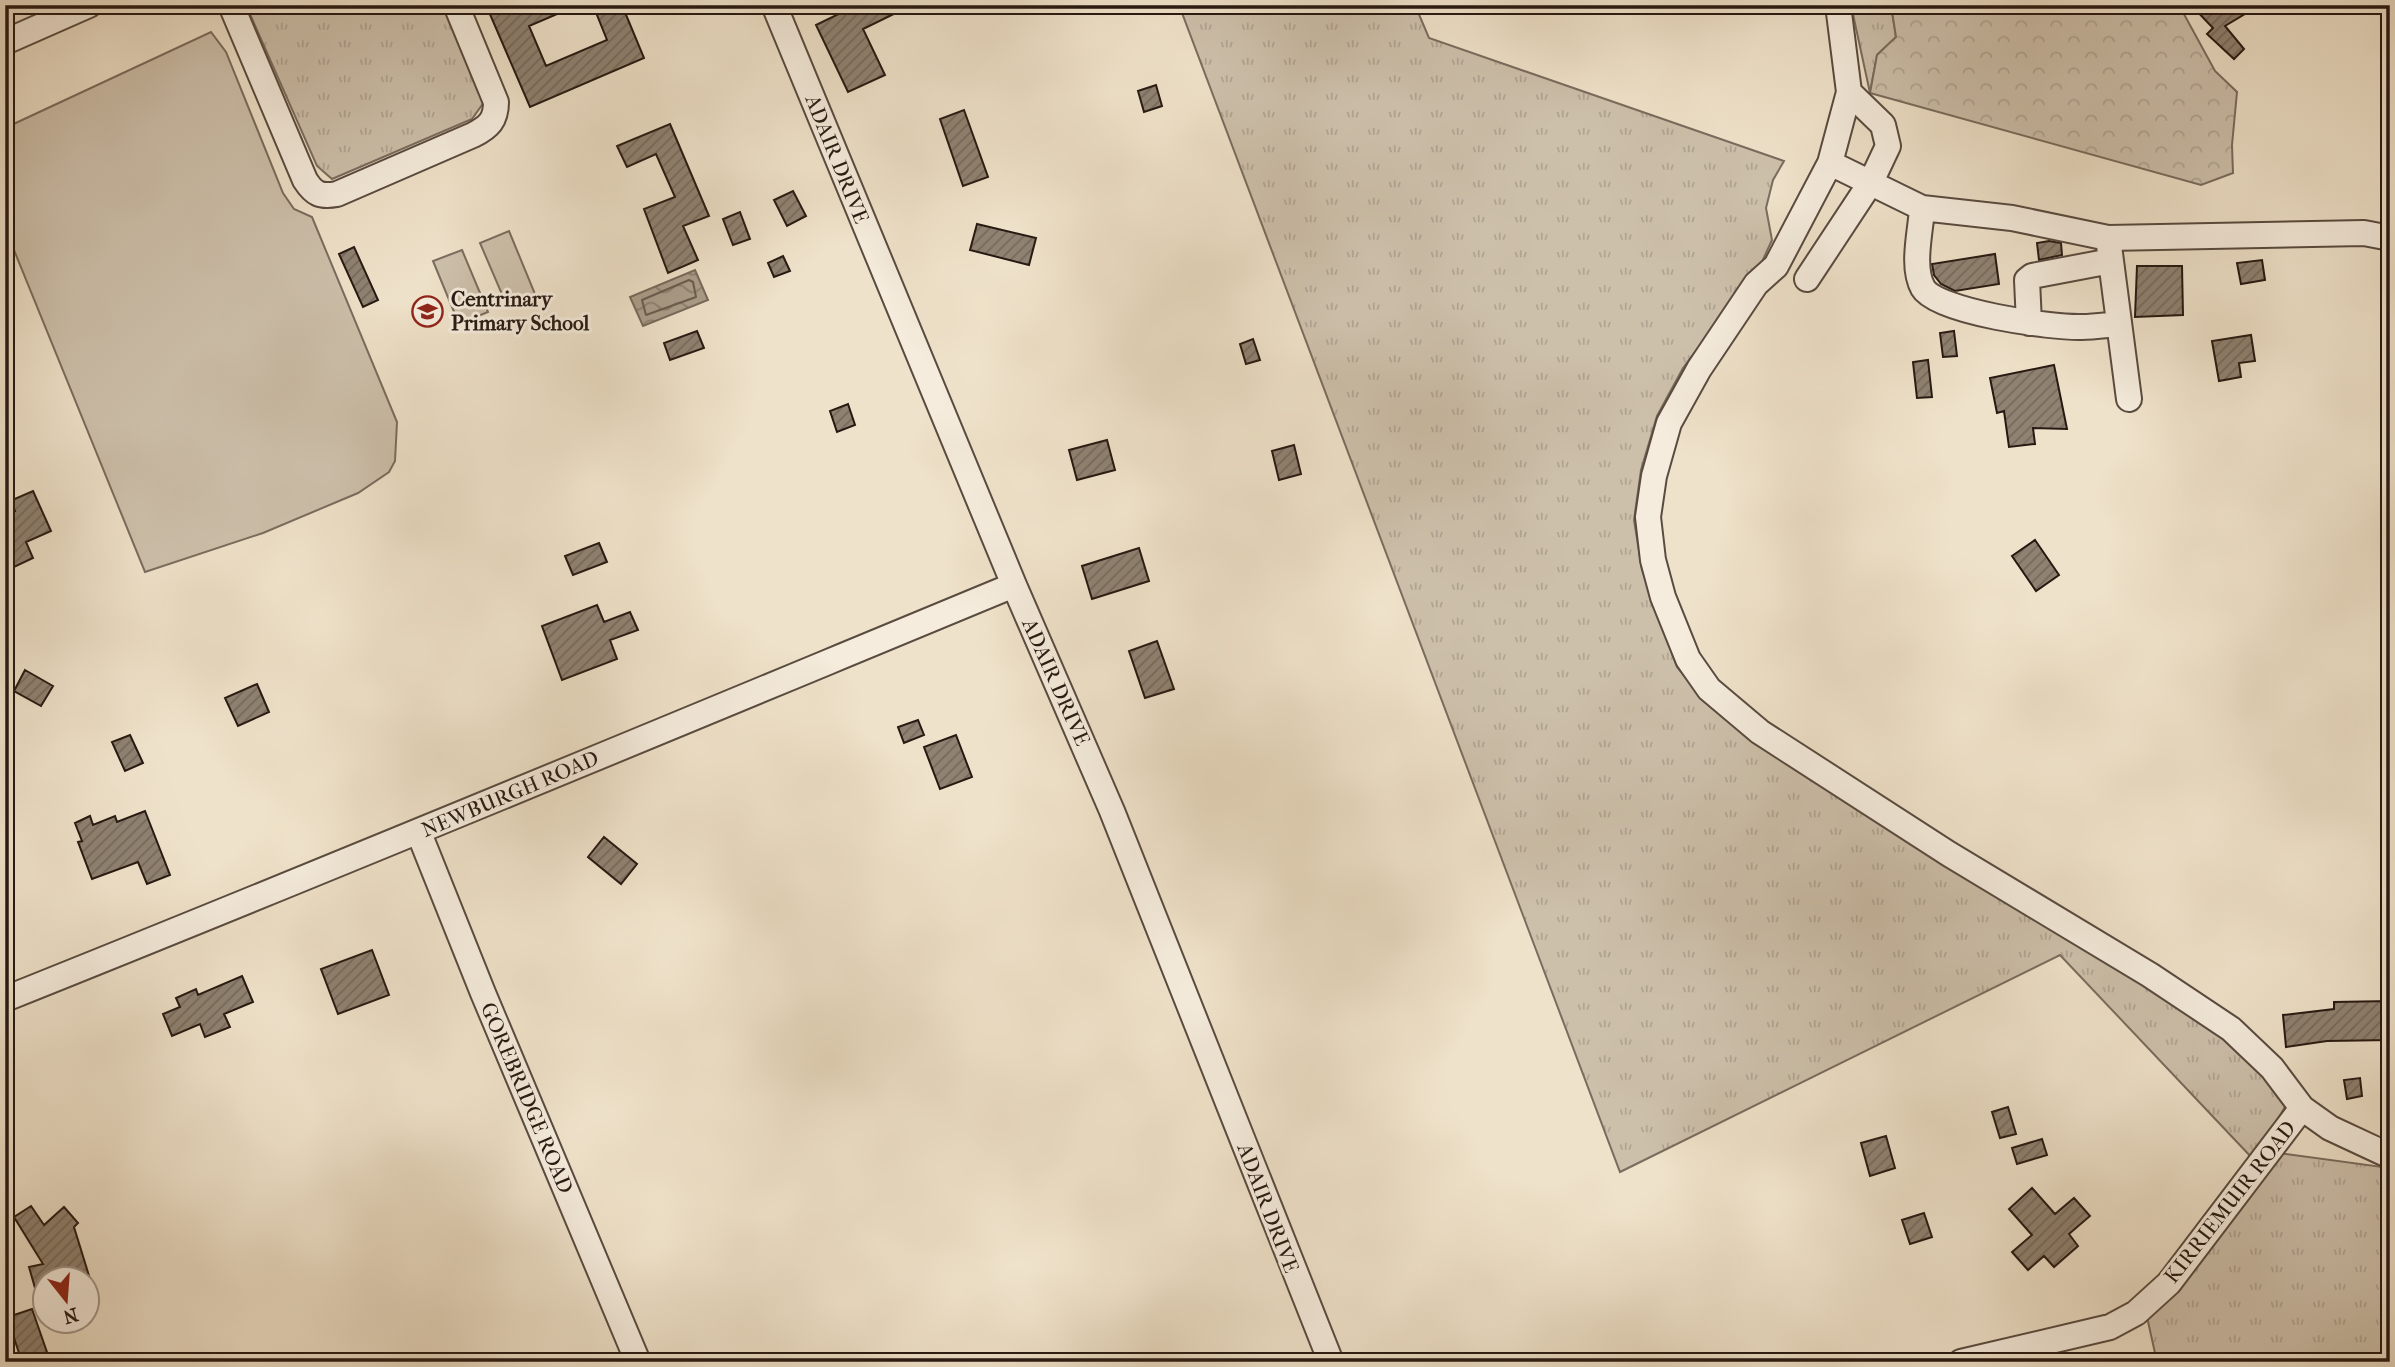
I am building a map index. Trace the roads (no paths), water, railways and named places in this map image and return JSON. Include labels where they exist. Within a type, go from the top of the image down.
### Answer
[{"type":"street","points":[[5,41],[89,5]]},
{"type":"street","points":[[231,5],[305,180],[316,194],[324,196],[337,194],[473,135],[492,122],[496,115],[496,102],[456,5]]},
{"type":"street","name":"ADAIR DRIVE","points":[[774,5],[1014,585],[1112,811],[1331,1362]]},
{"type":"street","points":[[1838,5],[1849,92],[1829,163],[1776,266],[1756,284],[1699,369],[1669,422],[1661,449],[1648,517],[1653,559],[1662,597],[1688,659],[1709,690],[1760,732],[1949,854],[2150,975],[2231,1029],[2272,1068],[2302,1108],[2330,1128],[2390,1156]]},
{"type":"street","points":[[1807,279],[1871,182],[1888,146],[1883,125],[1849,92]]},
{"type":"street","points":[[1829,163],[1922,208],[2012,219],[2110,249]]},
{"type":"street","points":[[1922,208],[1918,271],[1922,286],[1930,297],[1962,308],[2029,323],[2082,327],[2119,324]]},
{"type":"street","points":[[2029,323],[2027,280],[2110,249],[2364,233],[2390,238]]},
{"type":"street","points":[[2110,249],[2129,399]]},
{"type":"street","name":"NEWBURGH ROAD","points":[[5,999],[419,833],[528,784],[1014,585]]},
{"type":"street","name":"GOREBRIDGE ROAD","points":[[419,833],[482,993],[638,1362]]},
{"type":"street","name":"KIRRIEMUIR ROAD","points":[[1961,1362],[2110,1327],[2136,1313],[2169,1283],[2302,1108]]},
{"type":"water","points":[[695,270],[708,300],[643,326],[630,297]]},
{"type":"place","name":"Centrinary Primary School","points":[[428,311]]}]
